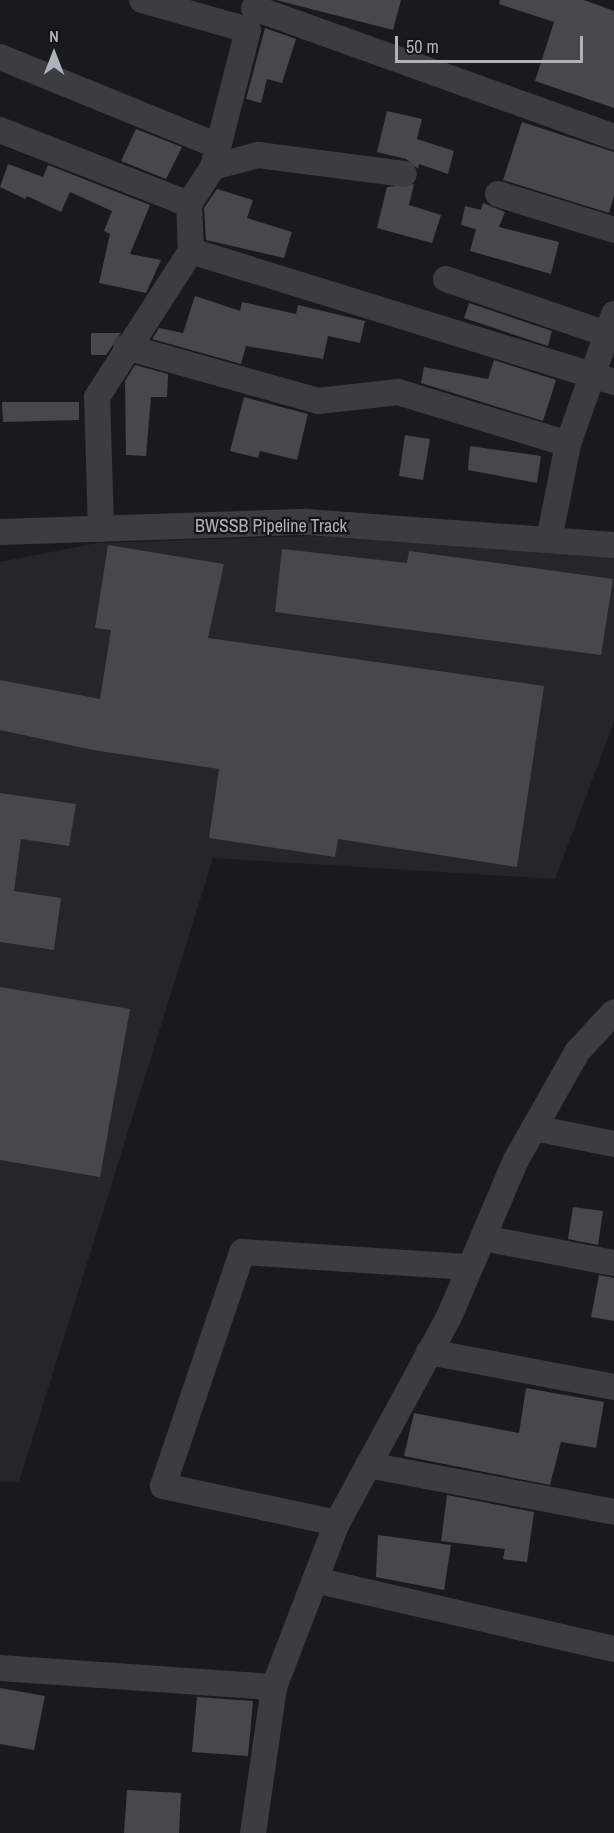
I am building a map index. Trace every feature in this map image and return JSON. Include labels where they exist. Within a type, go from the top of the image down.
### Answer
[{"type":"street","points":[[142,0],[252,13],[614,137]]},
{"type":"street","points":[[101,529],[97,397],[126,347],[191,251],[189,204],[216,156],[252,13]]},
{"type":"street","points":[[0,57],[216,156],[258,155],[404,174]]},
{"type":"street","points":[[0,130],[189,204]]},
{"type":"street","points":[[498,194],[614,230]]},
{"type":"street","points":[[191,251],[603,377]]},
{"type":"street","points":[[446,279],[611,324],[603,377],[568,444],[549,540]]},
{"type":"street","points":[[126,347],[318,401],[398,392],[568,444]]},
{"type":"street","name":"BWSSB Pipeline Track","points":[[0,532],[307,522],[614,545]]},
{"type":"street","points":[[253,1833],[274,1687],[337,1523],[429,1352],[534,1128],[578,1052],[614,1012]]},
{"type":"street","points":[[534,1128],[614,1144]]},
{"type":"street","points":[[483,1238],[614,1263]]},
{"type":"street","points":[[337,1523],[163,1486],[242,1252],[470,1267]]},
{"type":"street","points":[[429,1352],[614,1388]]},
{"type":"street","points":[[368,1465],[614,1512]]},
{"type":"street","points":[[315,1580],[614,1649]]},
{"type":"street","points":[[0,1668],[274,1687]]},
{"type":"shaded area","points":[[310,536],[614,555],[614,722],[555,879],[213,858],[19,1482],[0,1482],[0,562],[97,543]]},
{"type":"building","points":[[276,0],[401,0],[393,30]]},
{"type":"building","points":[[500,0],[584,0],[614,11],[614,108],[535,81],[554,22],[499,4]]},
{"type":"building","points":[[265,28],[296,39],[282,83],[267,79],[261,103],[246,99]]},
{"type":"building","points":[[387,111],[422,119],[417,139],[454,151],[448,174],[419,164],[418,169],[406,159],[377,152]]},
{"type":"building","points":[[522,122],[614,152],[614,196],[609,213],[503,180]]},
{"type":"building","points":[[136,129],[182,147],[166,179],[121,161]]},
{"type":"building","points":[[8,164],[43,177],[48,165],[150,205],[130,254],[161,260],[146,293],[99,283],[110,234],[104,231],[112,211],[70,192],[61,212],[27,196],[25,199],[0,187]]},
{"type":"building","points":[[414,184],[409,205],[441,215],[432,243],[377,228],[387,187]]},
{"type":"building","points":[[217,189],[253,200],[247,218],[292,232],[284,258],[206,240],[204,208]]},
{"type":"building","points":[[483,203],[505,212],[499,227],[559,242],[551,274],[470,251],[476,229],[461,225],[465,206],[481,210]]},
{"type":"building","points":[[195,296],[240,311],[242,302],[296,314],[298,305],[365,321],[360,343],[328,336],[323,359],[246,346],[241,364],[152,339],[159,328],[183,333]]},
{"type":"building","points":[[469,303],[552,331],[548,346],[464,318]]},
{"type":"building","points":[[91,333],[121,333],[106,355],[91,355]]},
{"type":"building","points":[[494,360],[556,380],[543,421],[421,383],[424,367],[488,379]]},
{"type":"building","points":[[135,365],[168,374],[167,397],[151,397],[146,456],[126,455],[125,381]]},
{"type":"building","points":[[244,397],[308,414],[297,460],[260,451],[258,458],[230,451]]},
{"type":"building","points":[[2,402],[79,402],[79,420],[3,422]]},
{"type":"building","points":[[405,435],[430,439],[423,480],[399,476]]},
{"type":"building","points":[[470,446],[541,456],[537,483],[468,470]]},
{"type":"building","points":[[108,545],[224,564],[208,638],[544,686],[517,867],[338,839],[335,857],[209,838],[219,769],[93,750],[0,730],[0,680],[100,699],[111,630],[95,628]]},
{"type":"building","points":[[282,549],[407,563],[409,551],[613,579],[601,655],[275,612]]},
{"type":"building","points":[[0,793],[76,804],[69,846],[21,839],[14,891],[61,898],[54,950],[0,942]]},
{"type":"building","points":[[0,987],[130,1009],[100,1177],[0,1160]]},
{"type":"building","points":[[573,1207],[603,1211],[598,1245],[568,1239]]},
{"type":"building","points":[[599,1275],[614,1278],[614,1321],[591,1317]]},
{"type":"building","points":[[526,1388],[604,1402],[596,1448],[561,1442],[550,1485],[404,1456],[414,1413],[519,1433]]},
{"type":"building","points":[[447,1495],[534,1512],[527,1562],[503,1559],[505,1549],[441,1541]]},
{"type":"building","points":[[378,1535],[451,1545],[444,1590],[376,1577]]},
{"type":"building","points":[[0,1688],[45,1696],[34,1750],[0,1744]]},
{"type":"building","points":[[197,1697],[253,1701],[248,1756],[192,1752]]},
{"type":"building","points":[[127,1790],[181,1793],[179,1833],[124,1833]]}]
